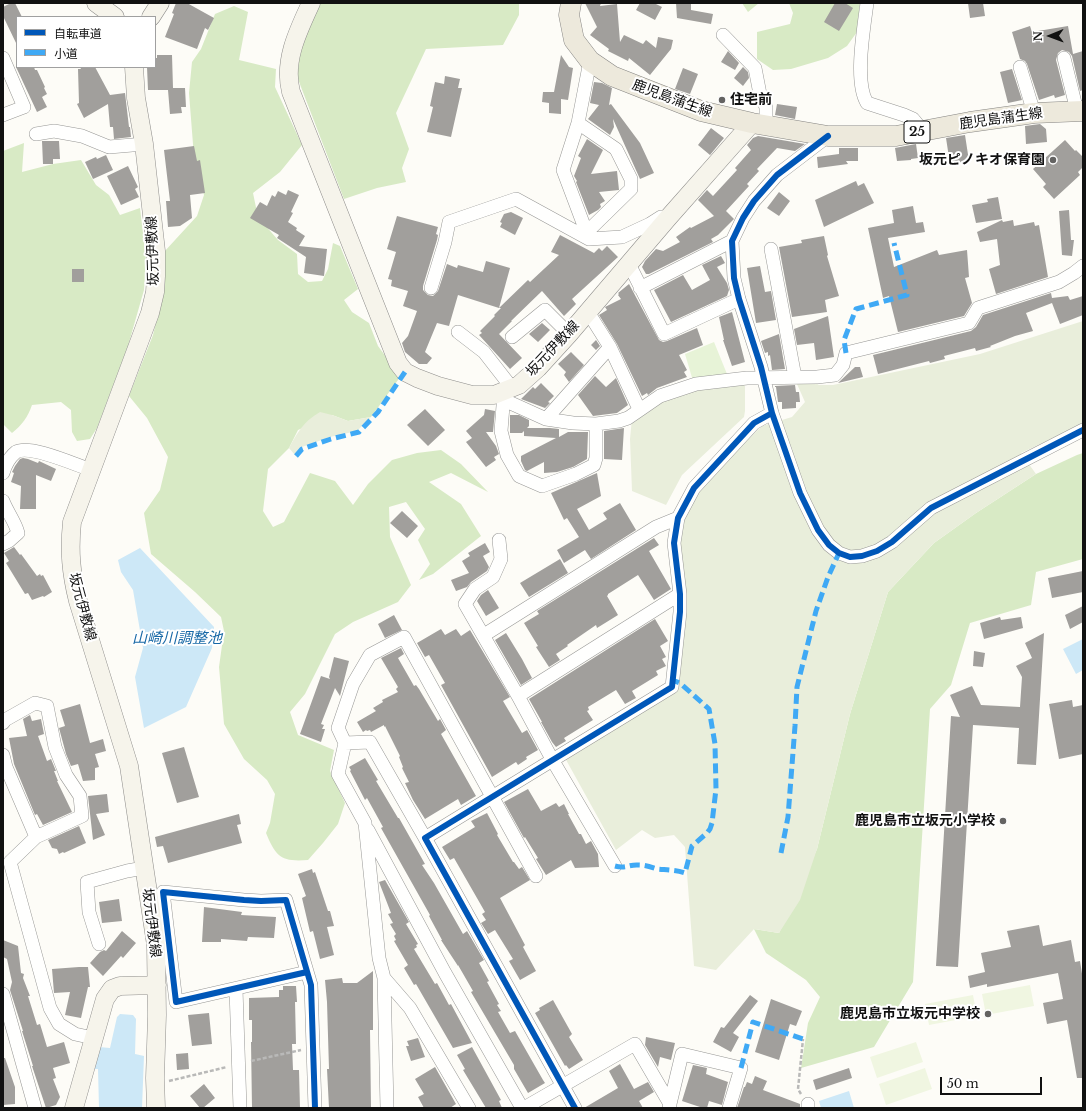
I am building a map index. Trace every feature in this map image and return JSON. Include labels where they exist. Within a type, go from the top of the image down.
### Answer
[{"type":"main road","points":[[96,3],[114,16]]},
{"type":"main road","points":[[152,16],[160,3]]},
{"type":"main road","name":"坂元伊敷線","points":[[310,3],[298,31],[290,57],[288,68],[289,86],[398,364],[405,372],[416,378],[438,386],[472,395],[506,393],[519,385],[538,368],[569,334],[668,218],[759,124]]},
{"type":"main road","name":"鹿児島蒲生線","points":[[571,3],[569,15],[574,40],[590,61],[612,76],[701,111],[759,124],[828,136],[896,136],[970,122],[1034,113],[1080,111]]},
{"type":"main road","name":"坂元伊敷線","points":[[134,68],[136,98],[144,144],[154,234],[156,276],[155,292],[150,313],[72,522],[70,542],[73,579],[78,601],[129,766],[144,868],[163,946],[157,985],[156,1108]]},
{"type":"main road","points":[[74,1108],[105,999],[112,989],[120,986],[157,985]]},
{"type":"street","points":[[867,3],[860,66],[864,98],[867,103],[904,114],[913,119],[923,131]]},
{"type":"street","points":[[723,35],[755,68],[760,94],[766,107],[759,124]]},
{"type":"street","points":[[3,58],[24,107],[3,115]]},
{"type":"street","points":[[1064,58],[1080,111]]},
{"type":"street","points":[[588,236],[563,170],[578,122],[590,61]]},
{"type":"street","points":[[1020,67],[1034,113]]},
{"type":"street","points":[[578,122],[616,149],[631,178],[631,189],[588,236]]},
{"type":"street","points":[[36,134],[54,131],[82,136],[110,147],[144,144]]},
{"type":"street","points":[[828,136],[777,175],[743,218],[732,241],[734,278],[738,299],[761,367],[772,413],[800,493],[818,530],[829,545],[839,553],[850,557],[862,556],[877,551],[892,542],[931,508],[1083,430]]},
{"type":"street","points":[[431,288],[445,242],[449,222],[516,199],[588,236],[622,236],[650,224],[661,217],[668,218]]},
{"type":"street","points":[[640,288],[732,241]]},
{"type":"street","points":[[771,249],[795,377]]},
{"type":"street","points":[[629,264],[664,334],[738,299]]},
{"type":"street","points":[[458,332],[484,352],[506,393],[546,419],[568,423],[596,424],[628,418],[639,409],[665,394],[696,384],[747,378],[835,375],[844,365],[846,353],[969,323],[978,308],[1059,282],[1083,266]]},
{"type":"street","points":[[512,337],[545,310],[569,334]]},
{"type":"street","points":[[588,312],[610,347],[639,409]]},
{"type":"street","points":[[546,419],[610,347]]},
{"type":"street","points":[[506,393],[501,431],[507,455],[519,476],[542,486],[576,474],[594,465],[596,458],[596,424]]},
{"type":"street","points":[[425,838],[672,687],[680,612],[680,594],[674,543],[678,518],[694,488],[754,422],[772,413]]},
{"type":"street","points":[[3,473],[5,466],[16,453],[24,450],[44,453],[91,470]]},
{"type":"street","points":[[3,500],[5,508],[15,523],[18,533],[3,544]]},
{"type":"street","points":[[484,635],[656,527],[678,518]]},
{"type":"street","points":[[499,540],[501,559],[493,577],[475,589],[466,604],[518,696],[552,761],[615,866]]},
{"type":"street","points":[[518,696],[680,594]]},
{"type":"street","points":[[536,876],[404,637],[370,655],[353,684],[338,728],[345,744],[338,774],[445,973],[523,1108],[635,1044],[669,1106]]},
{"type":"street","points":[[3,723],[5,720],[35,703],[47,706],[55,747],[66,775],[80,796],[82,816],[36,838],[6,864],[50,1008],[59,1024],[75,1034],[93,1038]]},
{"type":"street","points":[[345,744],[370,742],[575,1108]]},
{"type":"street","points":[[3,755],[6,767],[36,838]]},
{"type":"street","points":[[365,823],[379,958],[384,978],[387,1108]]},
{"type":"street","points":[[99,944],[89,912],[87,882],[127,870],[144,868]]},
{"type":"street","points":[[307,972],[176,1002],[163,946],[163,892],[256,900],[286,900],[311,985],[315,1108]]},
{"type":"street","points":[[384,978],[410,1008],[469,1108]]},
{"type":"street","points":[[236,989],[240,1108]]},
{"type":"street","points":[[3,994],[35,1108]]},
{"type":"street","points":[[669,1106],[682,1054],[741,1068],[729,1108]]},
{"type":"path","points":[[803,1040],[798,1089],[808,1106]]},
{"type":"green space","points":[[314,3],[519,3],[519,15],[503,45],[426,49],[396,113],[409,149],[402,168],[406,182],[377,188],[344,199],[293,65]]},
{"type":"green space","points":[[742,3],[759,3],[748,12]]},
{"type":"green space","points":[[789,3],[860,3],[857,32],[847,46],[828,58],[791,69],[773,70],[757,59],[757,32],[790,24],[793,13]]},
{"type":"green space","points":[[234,6],[248,12],[239,60],[276,69],[275,87],[302,145],[280,172],[253,193],[258,217],[278,240],[297,254],[298,274],[308,282],[322,281],[328,269],[333,243],[340,246],[358,289],[344,300],[352,312],[369,323],[378,346],[398,373],[398,380],[371,417],[348,421],[332,415],[298,430],[289,448],[268,469],[263,511],[273,527],[284,522],[310,473],[335,481],[353,505],[368,484],[392,460],[417,453],[441,450],[461,464],[488,492],[451,473],[429,482],[461,504],[481,536],[433,574],[419,580],[430,564],[418,540],[425,529],[406,502],[389,507],[390,537],[411,585],[398,602],[353,622],[335,634],[305,694],[290,712],[298,735],[334,750],[330,771],[345,803],[338,824],[308,860],[285,859],[273,848],[266,833],[270,823],[275,794],[267,780],[244,759],[224,724],[219,667],[224,631],[221,617],[151,554],[144,513],[160,490],[168,457],[147,418],[129,396],[153,335],[163,293],[164,252],[197,216],[204,195],[194,157],[189,93],[192,62],[201,49],[215,14]]},
{"type":"green space","points":[[24,143],[22,172],[53,164],[81,160],[96,185],[109,195],[120,215],[140,208],[146,259],[144,290],[128,346],[97,428],[90,439],[77,441],[72,432],[71,410],[61,402],[32,405],[29,413],[19,427],[12,433],[3,424],[3,151]]},
{"type":"green space","points":[[1083,321],[1083,424],[1021,453],[1036,474],[976,513],[934,543],[888,592],[850,714],[817,849],[800,900],[779,933],[754,929],[716,970],[694,966],[685,847],[674,835],[655,838],[642,830],[616,850],[565,758],[677,689],[686,609],[684,573],[678,544],[683,523],[692,500],[725,461],[762,426],[792,417],[805,402],[797,384],[814,382],[819,385],[833,385],[980,354]]},
{"type":"green space","points":[[714,342],[727,374],[693,381],[685,354]]},
{"type":"green space","points":[[740,381],[745,386],[744,417],[682,475],[666,505],[632,491],[630,439],[632,418],[661,400],[693,388]]},
{"type":"green space","points":[[320,412],[348,421],[371,417],[357,431],[330,437],[302,447],[295,455],[289,448],[295,437],[305,424]]},
{"type":"green space","points":[[1083,453],[1083,559],[1036,572],[1031,605],[970,623],[951,685],[930,709],[913,982],[874,1047],[801,1068],[808,1023],[820,997],[806,980],[766,953],[754,929],[779,933],[817,849],[850,714],[888,592],[934,543],[976,513],[1036,474]]},
{"type":"green space","points":[[1030,985],[1034,1006],[986,1015],[982,994]]},
{"type":"green space","points":[[973,995],[977,1016],[929,1025],[925,1004]]},
{"type":"green space","points":[[916,1042],[923,1062],[877,1078],[870,1057]]},
{"type":"green space","points":[[925,1068],[932,1089],[886,1105],[879,1084]]},
{"type":"water","name":"山崎川調整池","points":[[140,548],[214,627],[212,648],[186,707],[144,728],[135,677],[143,648],[133,590],[121,572],[118,560]]},
{"type":"water","points":[[1083,639],[1083,670],[1076,674],[1063,649]]},
{"type":"water","points":[[120,1014],[133,1015],[136,1019],[135,1054],[144,1056],[142,1108],[99,1108],[98,1069],[94,1069],[99,1047],[110,1048],[117,1017]]},
{"type":"water","points":[[849,1091],[854,1108],[821,1108],[819,1101]]},
{"type":"building","points":[[11,3],[15,3],[22,16],[16,16],[16,43],[3,16],[3,7]]},
{"type":"building","points":[[176,3],[187,3],[214,18],[208,30],[205,28],[197,49],[165,37],[174,14],[172,13]]},
{"type":"building","points":[[585,3],[601,3],[600,6],[617,4],[620,42],[624,35],[643,44],[646,40],[656,48],[658,37],[673,40],[671,49],[650,75],[629,58],[628,61],[608,51],[609,49],[590,35],[597,27]]},
{"type":"building","points":[[640,3],[654,3],[662,7],[655,20],[636,10]]},
{"type":"building","points":[[676,3],[691,3],[691,10],[713,14],[711,24],[677,18]]},
{"type":"building","points":[[835,3],[845,3],[853,8],[839,31],[824,22]]},
{"type":"building","points":[[968,3],[983,3],[985,16],[970,18]]},
{"type":"building","points":[[1030,26],[1032,32],[1068,26],[1073,54],[1083,51],[1083,90],[1080,91],[1072,56],[1069,52],[1062,50],[1058,53],[1056,60],[1065,95],[1055,98],[1054,95],[1039,100],[1027,64],[1025,61],[1020,59],[1012,32]]},
{"type":"building","points":[[728,51],[739,63],[735,70],[721,62]]},
{"type":"building","points":[[157,55],[172,55],[173,88],[185,88],[186,107],[181,107],[182,113],[170,114],[168,90],[148,90],[147,68],[156,68]]},
{"type":"building","points":[[561,55],[569,67],[573,68],[568,100],[561,99],[561,114],[549,113],[549,103],[542,102],[543,92],[554,92]]},
{"type":"building","points":[[743,67],[748,72],[749,78],[743,86],[734,78]]},
{"type":"building","points":[[16,68],[34,68],[35,70],[37,70],[45,87],[44,88],[47,94],[42,97],[47,107],[37,112]]},
{"type":"building","points":[[96,68],[110,95],[125,93],[131,137],[114,139],[113,127],[110,127],[108,104],[84,118],[77,104],[79,103],[78,69]]},
{"type":"building","points":[[683,68],[698,74],[690,94],[675,89]]},
{"type":"building","points":[[1012,69],[1022,100],[1008,103],[1000,72]]},
{"type":"building","points":[[445,76],[460,79],[458,88],[462,88],[451,137],[427,132],[433,107],[430,106],[435,82],[444,84]]},
{"type":"building","points":[[594,82],[602,83],[612,88],[609,105],[611,104],[640,143],[654,173],[640,179],[613,119],[614,127],[610,135],[588,119],[599,105],[590,103]]},
{"type":"building","points":[[777,104],[797,107],[795,119],[775,115]]},
{"type":"building","points":[[1040,124],[1046,129],[1047,142],[1026,144],[1025,126]]},
{"type":"building","points":[[711,128],[724,138],[710,155],[698,145]]},
{"type":"building","points":[[965,135],[969,161],[950,164],[946,138]]},
{"type":"building","points":[[758,136],[805,144],[795,151],[777,148],[757,169],[759,171],[747,184],[749,186],[726,211],[734,219],[718,235],[711,239],[713,242],[649,274],[646,274],[642,267],[645,261],[656,249],[663,251],[680,242],[676,237],[690,227],[691,228],[714,216],[698,200],[707,190],[713,196],[737,170],[735,168],[751,150],[747,145],[753,138]]},
{"type":"building","points":[[587,139],[603,150],[591,174],[617,171],[619,190],[599,192],[605,201],[600,204],[601,207],[598,210],[589,215],[574,176],[581,158],[578,156]]},
{"type":"building","points":[[1065,140],[1083,157],[1083,167],[1078,172],[1080,175],[1054,199],[1043,187],[1046,184],[1033,169]]},
{"type":"building","points":[[42,141],[59,141],[60,159],[53,159],[53,164],[43,164]]},
{"type":"building","points":[[916,144],[918,158],[897,161],[895,148]]},
{"type":"building","points":[[194,146],[197,161],[200,160],[205,193],[190,195],[192,218],[180,226],[168,227],[166,201],[170,201],[164,150]]},
{"type":"building","points":[[839,148],[858,148],[858,161],[846,161],[848,164],[818,168],[817,157],[839,154]]},
{"type":"building","points":[[106,155],[113,170],[93,179],[85,162],[96,157],[97,159]]},
{"type":"building","points":[[128,166],[138,187],[135,189],[139,197],[121,205],[107,176]]},
{"type":"building","points":[[856,181],[858,186],[864,183],[874,203],[824,227],[815,200]]},
{"type":"building","points":[[288,190],[299,195],[291,212],[293,213],[288,222],[305,236],[299,246],[327,249],[324,276],[304,273],[306,257],[277,238],[279,235],[250,218],[260,202],[267,206],[272,195],[275,197],[278,191],[286,195]]},
{"type":"building","points":[[779,192],[790,201],[779,216],[767,208]]},
{"type":"building","points":[[998,197],[1002,219],[976,223],[972,205],[988,202],[987,199]]},
{"type":"building","points":[[913,206],[916,223],[923,222],[925,232],[888,238],[894,267],[937,250],[939,255],[967,250],[969,277],[965,278],[972,303],[964,316],[898,332],[889,296],[883,298],[868,228],[894,223],[892,210]]},
{"type":"building","points":[[1069,210],[1071,240],[1074,240],[1072,256],[1062,255],[1059,211]]},
{"type":"building","points":[[511,212],[523,218],[515,235],[500,227],[502,223],[500,222],[504,214]]},
{"type":"building","points":[[397,216],[438,227],[436,234],[438,235],[437,240],[423,286],[423,290],[428,295],[433,296],[438,291],[447,264],[457,268],[458,265],[483,272],[486,261],[510,268],[499,308],[458,295],[449,326],[437,323],[425,352],[432,358],[427,364],[419,364],[405,352],[402,343],[408,336],[417,311],[403,306],[408,291],[391,286],[392,280],[388,279],[396,252],[387,249]]},
{"type":"building","points":[[1002,220],[1003,222],[1013,220],[1014,226],[1034,222],[1035,226],[1039,225],[1048,277],[996,294],[989,269],[1000,265],[997,239],[980,242],[977,232]]},
{"type":"building","points":[[560,235],[594,253],[599,248],[602,251],[607,246],[618,257],[572,299],[576,304],[564,316],[542,291],[511,321],[499,334],[522,358],[510,369],[479,335],[482,333],[480,331],[495,316],[494,315],[501,308],[499,308],[528,280],[530,282],[559,255],[551,252]]},
{"type":"building","points":[[824,236],[827,256],[839,296],[825,300],[827,312],[792,317],[779,247],[802,243],[801,240]]},
{"type":"building","points":[[721,256],[725,263],[717,267],[727,283],[729,290],[727,296],[671,322],[654,290],[683,275],[692,290],[710,280],[702,265]]},
{"type":"building","points":[[760,266],[765,292],[771,291],[776,320],[756,323],[747,268]]},
{"type":"building","points":[[72,269],[84,269],[84,282],[72,282]]},
{"type":"building","points":[[629,284],[659,340],[663,342],[667,341],[697,328],[703,345],[679,355],[687,370],[684,372],[687,377],[657,388],[648,395],[647,393],[642,396],[617,344],[599,315],[607,310],[605,307],[621,299],[618,293]]},
{"type":"building","points":[[1051,293],[1052,298],[1068,296],[1070,300],[1083,296],[1083,315],[1060,324],[1052,303],[1026,313],[1033,331],[1015,336],[990,346],[991,347],[976,351],[975,348],[944,356],[945,359],[930,363],[929,361],[878,374],[873,355],[971,331],[976,327],[983,315]]},
{"type":"building","points":[[732,312],[745,362],[732,366],[723,340],[719,317]]},
{"type":"building","points":[[828,316],[834,357],[816,360],[814,343],[797,345],[794,329]]},
{"type":"building","points":[[542,323],[550,330],[538,342],[529,334]]},
{"type":"building","points":[[779,334],[785,369],[772,370],[770,355],[768,356],[768,352],[765,353],[761,341]]},
{"type":"building","points":[[596,340],[600,346],[596,350],[591,345]]},
{"type":"building","points":[[571,352],[584,365],[569,382],[564,375],[566,372],[558,364]]},
{"type":"building","points":[[855,367],[860,367],[863,377],[838,383]]},
{"type":"building","points":[[595,376],[606,387],[616,378],[628,405],[617,413],[593,416],[578,395]]},
{"type":"building","points":[[541,383],[554,396],[545,408],[521,399],[533,387],[535,389]]},
{"type":"building","points":[[795,385],[796,392],[799,392],[800,402],[796,402],[796,408],[782,409],[782,402],[778,402],[775,386]]},
{"type":"building","points":[[425,409],[445,430],[428,446],[407,425]]},
{"type":"building","points":[[485,409],[495,411],[493,432],[486,432],[496,446],[499,454],[494,457],[496,460],[486,467],[466,442],[472,438],[466,431],[484,415]]},
{"type":"building","points":[[510,415],[519,415],[529,420],[529,426],[527,428],[559,429],[559,437],[568,432],[588,432],[587,459],[573,467],[557,472],[544,473],[544,462],[527,471],[525,470],[521,461],[521,456],[556,438],[524,436],[524,431],[522,433],[510,433]]},
{"type":"building","points":[[624,428],[622,460],[604,459],[604,431]]},
{"type":"building","points":[[23,458],[38,463],[39,461],[56,469],[51,481],[36,475],[36,509],[20,509],[21,486],[11,482],[14,473],[12,472],[15,466],[20,459]]},
{"type":"building","points":[[597,473],[601,496],[577,509],[589,530],[607,519],[603,513],[620,503],[636,530],[591,559],[585,550],[564,563],[557,550],[579,537],[567,518],[564,520],[551,493]]},
{"type":"building","points":[[402,511],[418,526],[407,538],[390,523]]},
{"type":"building","points":[[654,538],[659,545],[649,551],[671,589],[654,600],[638,575],[608,594],[607,596],[618,615],[597,628],[596,625],[567,645],[568,646],[556,654],[560,660],[549,667],[536,647],[538,646],[524,623],[539,614],[537,611]]},
{"type":"building","points":[[485,543],[490,552],[483,556],[489,567],[487,571],[471,582],[467,587],[456,591],[451,580],[469,573],[462,561],[470,556],[468,553]]},
{"type":"building","points":[[14,547],[37,576],[40,574],[41,576],[43,575],[52,592],[44,597],[43,596],[32,600],[28,593],[25,594],[6,563],[9,561],[4,553]]},
{"type":"building","points":[[560,559],[568,573],[529,597],[520,583]]},
{"type":"building","points":[[1083,571],[1083,592],[1052,598],[1048,578]]},
{"type":"building","points":[[488,590],[499,608],[486,616],[477,601],[481,595]]},
{"type":"building","points":[[1083,606],[1083,622],[1070,629],[1065,615]]},
{"type":"building","points":[[394,615],[402,630],[385,638],[378,624]]},
{"type":"building","points":[[1000,617],[1001,620],[1021,617],[1023,628],[984,639],[980,623]]},
{"type":"building","points":[[655,619],[668,641],[660,646],[666,657],[662,659],[666,666],[656,671],[658,675],[632,691],[636,698],[625,704],[616,690],[588,707],[589,710],[587,711],[593,720],[564,738],[566,741],[556,747],[529,699]]},
{"type":"building","points":[[441,629],[445,635],[456,629],[461,636],[470,630],[510,697],[503,701],[522,733],[527,730],[538,750],[526,757],[527,759],[518,765],[516,762],[492,777],[441,685],[445,683],[429,655],[425,657],[417,643]]},
{"type":"building","points":[[506,633],[532,678],[521,685],[495,640]]},
{"type":"building","points":[[1044,633],[1036,765],[1017,764],[1019,728],[973,725],[958,967],[936,966],[951,716],[960,717],[950,695],[972,686],[981,705],[1020,707],[1022,677],[1016,666],[1032,658],[1025,643]]},
{"type":"building","points":[[401,648],[404,654],[398,658],[414,686],[416,685],[419,689],[438,721],[440,719],[446,730],[441,734],[476,796],[461,805],[458,799],[425,819],[413,800],[405,783],[409,782],[402,768],[400,756],[385,726],[384,727],[384,725],[371,732],[370,730],[366,730],[363,732],[357,722],[376,711],[373,708],[383,702],[382,700],[398,692],[396,689],[398,687],[381,658]]},
{"type":"building","points":[[974,651],[985,653],[983,667],[973,666]]},
{"type":"building","points":[[334,657],[349,661],[340,696],[335,688],[321,724],[324,725],[322,729],[325,729],[321,742],[300,734],[321,676],[330,679],[329,677]]},
{"type":"building","points":[[1072,700],[1073,707],[1083,705],[1083,754],[1059,759],[1049,704]]},
{"type":"building","points":[[80,704],[90,743],[103,739],[106,751],[95,754],[99,767],[95,768],[95,780],[83,781],[78,764],[71,766],[59,728],[65,726],[60,710]]},
{"type":"building","points":[[30,715],[32,721],[41,719],[44,734],[38,736],[47,761],[51,759],[56,771],[54,771],[57,781],[72,812],[43,825],[37,814],[35,815],[14,764],[9,738],[27,736],[23,719]]},
{"type":"building","points":[[184,747],[199,797],[177,803],[162,753]]},
{"type":"building","points":[[365,758],[378,780],[376,781],[425,864],[422,865],[463,934],[467,931],[484,960],[479,963],[499,1004],[497,1005],[501,1011],[498,1012],[510,1033],[515,1031],[545,1083],[528,1093],[514,1069],[514,1065],[471,992],[473,991],[441,940],[429,916],[430,915],[381,828],[383,827],[367,798],[365,800],[350,771],[351,770],[349,767]]},
{"type":"building","points":[[528,789],[541,811],[556,803],[559,807],[564,804],[579,834],[581,834],[586,844],[591,841],[598,854],[599,867],[575,868],[571,860],[546,875],[536,859],[538,858],[525,837],[524,838],[504,802]]},
{"type":"building","points":[[107,794],[109,812],[96,814],[105,835],[93,840],[88,796]]},
{"type":"building","points":[[487,813],[498,834],[497,835],[513,862],[519,869],[522,867],[530,880],[500,898],[525,945],[523,947],[536,971],[520,980],[509,961],[513,959],[495,930],[488,934],[481,923],[486,920],[482,914],[485,912],[454,858],[450,860],[442,847],[475,827],[471,821]]},
{"type":"building","points":[[239,814],[241,824],[237,825],[242,843],[168,863],[163,846],[157,847],[155,837]]},
{"type":"building","points":[[79,826],[86,843],[59,854],[57,849],[52,848],[48,840]]},
{"type":"building","points":[[312,869],[313,873],[315,872],[328,911],[330,911],[334,926],[327,927],[334,955],[320,959],[313,931],[310,932],[302,898],[306,896],[298,874]]},
{"type":"building","points":[[385,880],[409,922],[406,924],[418,944],[414,949],[435,984],[437,983],[449,1005],[451,1004],[472,1043],[453,1048],[416,984],[414,985],[404,968],[408,965],[394,941],[396,940],[394,936],[396,934],[390,924],[393,923],[388,914],[391,913],[379,882]]},
{"type":"building","points":[[119,899],[122,921],[102,923],[99,902]]},
{"type":"building","points":[[204,907],[242,912],[241,915],[276,917],[274,938],[248,937],[247,941],[221,939],[221,942],[202,942]]},
{"type":"building","points":[[1039,925],[1043,946],[1071,940],[1075,962],[1080,961],[1083,980],[1083,1078],[1077,1078],[1067,1020],[1047,1024],[1043,1003],[1063,999],[1058,973],[987,987],[987,984],[970,988],[968,976],[985,972],[981,953],[1011,947],[1007,931]]},
{"type":"building","points":[[122,931],[136,943],[123,958],[121,956],[103,976],[90,963],[100,952],[104,950],[106,951]]},
{"type":"building","points":[[3,940],[18,946],[21,973],[24,974],[23,978],[30,996],[28,996],[37,1025],[40,1024],[47,1047],[64,1042],[70,1063],[53,1068],[56,1078],[53,1079],[60,1097],[56,1105],[46,1108],[10,990],[12,982],[7,959],[3,957]]},
{"type":"building","points":[[88,967],[90,987],[88,987],[81,1018],[65,1015],[70,992],[54,993],[52,969]]},
{"type":"building","points":[[373,971],[373,1030],[370,1030],[371,1108],[329,1108],[327,1069],[329,1069],[327,1002],[325,980],[342,978],[343,983],[357,983]]},
{"type":"building","points":[[283,986],[296,986],[296,1044],[292,1044],[293,1070],[299,1070],[300,1108],[252,1108],[252,1020],[249,1020],[249,998],[279,997],[279,990],[283,990]]},
{"type":"building","points":[[750,995],[758,1001],[733,1033],[739,1037],[731,1052],[713,1042],[721,1027],[724,1028]]},
{"type":"building","points":[[771,999],[802,1011],[796,1026],[790,1024],[779,1060],[755,1052]]},
{"type":"building","points":[[553,1000],[572,1034],[569,1037],[583,1060],[569,1069],[566,1065],[565,1066],[535,1013],[540,1010],[539,1008]]},
{"type":"building","points":[[209,1013],[212,1044],[192,1046],[188,1015]]},
{"type":"building","points":[[646,1037],[675,1043],[671,1060],[660,1057],[658,1067],[645,1045]]},
{"type":"building","points":[[418,1038],[425,1057],[411,1061],[406,1046],[409,1046],[407,1041]]},
{"type":"building","points":[[472,1047],[501,1100],[499,1101],[502,1108],[486,1108],[463,1070],[465,1069],[457,1055]]},
{"type":"building","points":[[188,1053],[189,1069],[177,1070],[176,1054]]},
{"type":"building","points":[[3,1058],[5,1058],[15,1087],[15,1104],[3,1105]]},
{"type":"building","points":[[620,1064],[634,1089],[648,1082],[654,1092],[639,1101],[643,1108],[584,1108],[618,1088],[609,1071]]},
{"type":"building","points":[[693,1065],[707,1068],[706,1074],[728,1082],[722,1105],[709,1101],[707,1108],[703,1108],[682,1101]]},
{"type":"building","points":[[435,1067],[456,1104],[450,1108],[424,1108],[418,1097],[424,1094],[415,1079]]},
{"type":"building","points":[[849,1068],[852,1078],[816,1090],[813,1080]]},
{"type":"building","points":[[755,1076],[767,1081],[763,1090],[800,1104],[800,1108],[737,1108],[744,1087],[747,1082],[752,1084]]},
{"type":"building","points":[[204,1084],[215,1098],[203,1108],[200,1108],[190,1096]]},
{"type":"marked path","points":[[846,353],[844,340],[856,309],[907,295],[894,243]]},
{"type":"marked path","points":[[296,456],[302,449],[331,439],[359,432],[378,412],[405,372]]},
{"type":"marked path","points":[[781,853],[788,817],[797,687],[816,611],[828,577],[839,553]]},
{"type":"marked path","points":[[615,866],[622,867],[641,865],[685,873],[692,846],[707,833],[712,823],[716,789],[715,744],[709,709],[680,683],[672,680]]},
{"type":"marked path","points":[[741,1068],[753,1022],[803,1039]]},
{"type":"cycle path","points":[[828,136],[777,175],[754,201],[743,218],[732,241],[734,278],[739,299],[761,367],[772,413],[800,493],[818,530],[829,545],[839,553],[850,557],[862,556],[877,551],[892,542],[931,508],[1083,430]]},
{"type":"cycle path","points":[[575,1108],[425,838],[672,687],[680,612],[680,594],[674,543],[678,518],[694,488],[754,423],[772,413]]},
{"type":"cycle path","points":[[307,972],[176,1002],[163,892],[244,900],[286,900],[311,985],[315,1108]]},
{"type":"place","name":"住宅前","points":[[722,100]]},
{"type":"place","name":"坂元ピノキオ保育園","points":[[1053,160]]},
{"type":"place","name":"鹿児島市立坂元小学校","points":[[1003,821]]},
{"type":"place","name":"鹿児島市立坂元中学校","points":[[988,1014]]}]
